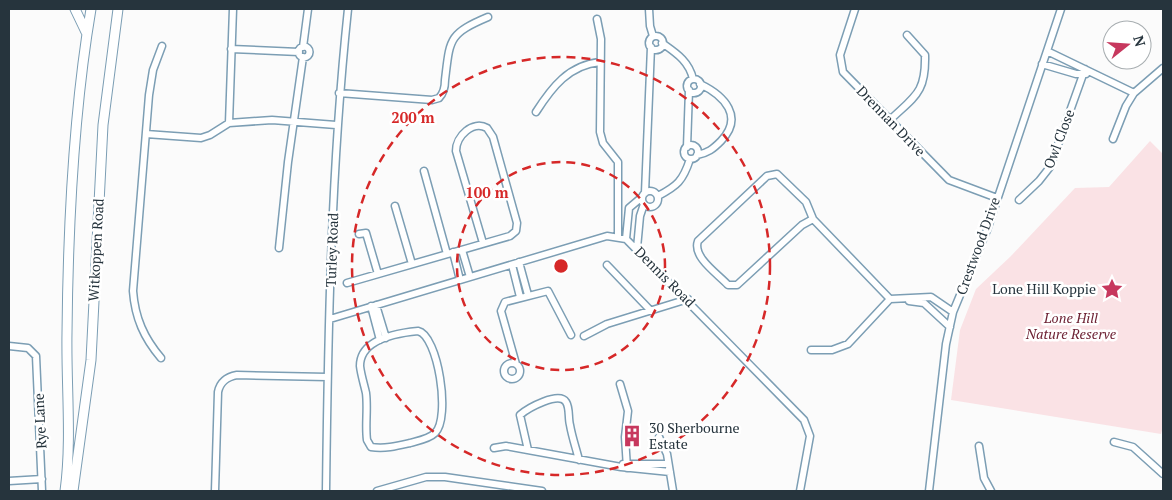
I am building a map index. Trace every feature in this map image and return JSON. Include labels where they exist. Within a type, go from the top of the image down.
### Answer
[{"type":"main road","points":[[76,9],[87,34]]},
{"type":"main road","name":"Witkoppen Road","points":[[65,491],[68,458],[68,267],[72,177],[91,9]]},
{"type":"main road","name":"Witkoppen Road","points":[[73,491],[91,360],[102,134],[109,63],[118,9]]},
{"type":"street","points":[[229,123],[233,9]]},
{"type":"street","points":[[279,248],[301,52],[308,9]]},
{"type":"street","name":"Turley Road","points":[[326,491],[327,377],[336,125],[348,9]]},
{"type":"street","points":[[649,9],[650,26],[653,36]]},
{"type":"street","name":"Drennan Drive","points":[[855,9],[840,55],[842,68],[949,180],[996,198]]},
{"type":"street","name":"Crestwood Drive","points":[[929,491],[953,312],[987,230],[996,198],[1061,9]]},
{"type":"street","points":[[339,93],[432,100],[439,98],[444,90],[451,41],[463,29],[488,17]]},
{"type":"street","points":[[597,19],[601,39],[600,132],[603,143],[618,162],[618,237]]},
{"type":"street","points":[[890,120],[918,92],[926,76],[925,56],[906,35]]},
{"type":"street","points":[[653,36],[660,37],[662,43],[682,58],[691,71],[693,79],[711,90],[728,106],[732,122],[729,133],[715,147],[690,159],[685,176],[678,184],[658,196]]},
{"type":"street","points":[[637,248],[644,204],[649,41],[653,36]]},
{"type":"street","points":[[650,47],[656,49],[662,43]]},
{"type":"street","points":[[161,358],[142,332],[135,307],[134,292],[151,83],[162,46]]},
{"type":"street","points":[[231,49],[301,52]]},
{"type":"street","points":[[1047,51],[1086,72],[1134,93]]},
{"type":"street","points":[[536,112],[549,94],[577,67],[600,62]]},
{"type":"street","points":[[1042,64],[1086,72]]},
{"type":"street","points":[[1113,139],[1126,106],[1134,93],[1163,68]]},
{"type":"street","name":"Owl Close","points":[[1019,200],[1040,181],[1050,167],[1086,72]]},
{"type":"street","points":[[690,159],[685,155],[687,147],[689,90],[687,84],[693,79]]},
{"type":"street","points":[[689,90],[697,92],[700,84]]},
{"type":"street","points":[[146,134],[206,137],[229,123],[261,120],[336,125]]},
{"type":"street","points":[[346,283],[510,236],[518,226],[493,137],[487,128],[478,125],[474,126],[460,138],[456,151],[483,243]]},
{"type":"street","points":[[687,147],[695,147],[697,155]]},
{"type":"street","points":[[424,171],[460,280]]},
{"type":"street","points":[[813,219],[797,230],[737,285],[728,285],[696,250],[698,241],[770,174],[777,174],[806,202],[813,219],[890,299],[931,297],[953,312]]},
{"type":"street","points":[[626,239],[629,208],[644,195],[652,191],[658,196]]},
{"type":"street","points":[[644,204],[649,207],[654,206],[658,202],[658,196]]},
{"type":"street","points":[[395,206],[412,264]]},
{"type":"street","points":[[627,220],[640,222]]},
{"type":"street","points":[[359,234],[366,233],[378,274]]},
{"type":"street","name":"Dennis Road","points":[[330,319],[607,236],[626,239],[688,300],[807,425],[810,436],[800,491]]},
{"type":"street","points":[[462,250],[470,277]]},
{"type":"street","points":[[519,262],[528,295]]},
{"type":"street","points":[[607,264],[651,311]]},
{"type":"street","points":[[512,265],[520,297]]},
{"type":"street","points":[[516,364],[501,311],[504,302],[544,291],[550,293],[571,335]]},
{"type":"street","points":[[812,350],[832,350],[848,344],[890,299]]},
{"type":"street","points":[[900,299],[924,303],[950,327]]},
{"type":"street","points":[[584,336],[607,324],[688,300]]},
{"type":"street","points":[[374,306],[383,339]]},
{"type":"street","points":[[418,331],[427,336],[444,398],[440,424],[435,434],[396,446],[379,448],[372,447],[367,440],[366,393],[360,366],[366,347],[383,339],[418,331]]},
{"type":"street","name":"Rye Lane","points":[[9,346],[25,347],[34,352],[37,360],[42,491]]},
{"type":"street","points":[[216,491],[218,392],[223,381],[229,377],[237,376],[327,377]]},
{"type":"street","points":[[620,384],[628,411],[625,437],[625,466]]},
{"type":"street","points":[[528,450],[520,414],[549,400],[560,398],[565,401],[567,406],[579,460]]},
{"type":"street","points":[[659,437],[665,448],[672,491]]},
{"type":"street","points":[[1114,442],[1133,446],[1163,474]]},
{"type":"street","points":[[494,448],[506,446],[579,460],[670,472]]},
{"type":"street","points":[[980,446],[984,478],[991,491]]},
{"type":"street","points":[[625,466],[668,464]]},
{"type":"street","points":[[377,491],[426,477],[445,477],[542,491]]},
{"type":"street","points":[[9,481],[42,479]]},
{"type":"green space","name":"Lone Hill Nature Reserve","points":[[1150,141],[1163,154],[1163,427],[1161,434],[951,400],[960,330],[976,289],[1011,256],[1075,188],[1109,187]]},
{"type":"place","name":"Lone Hill Koppie","points":[[1112,289]]},
{"type":"place","name":"30 Sherbourne Estate","points":[[632,436]]}]
